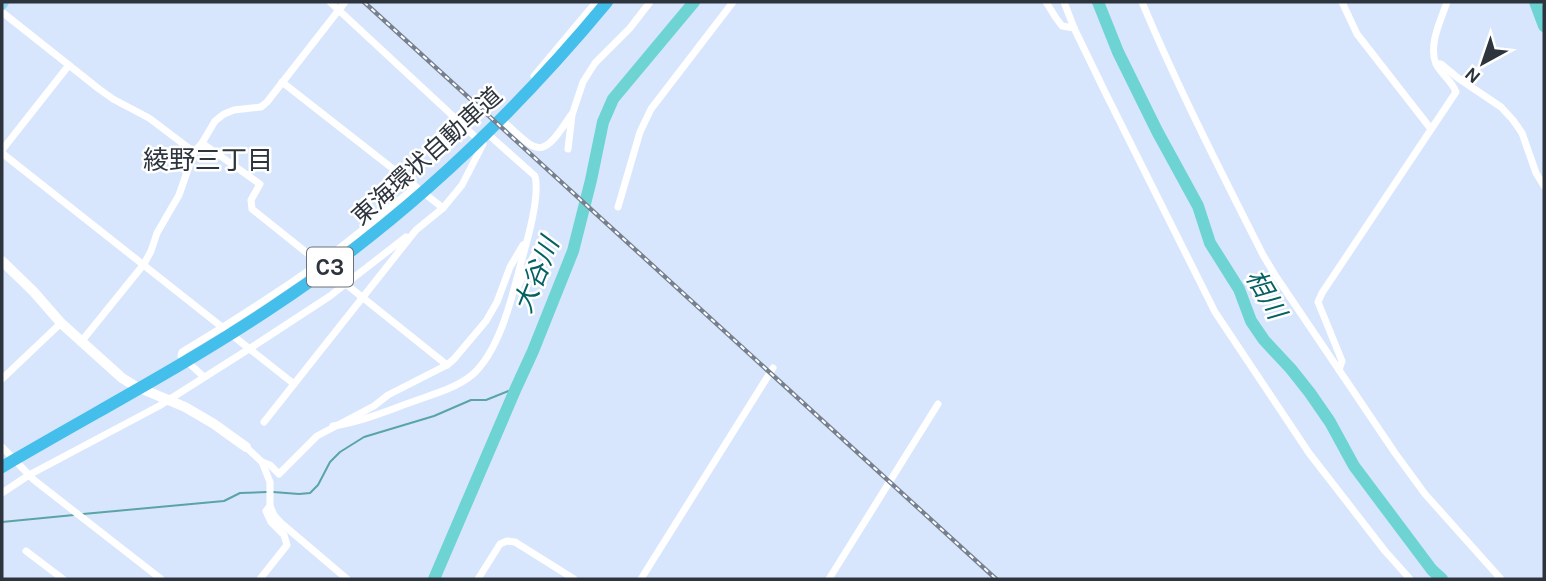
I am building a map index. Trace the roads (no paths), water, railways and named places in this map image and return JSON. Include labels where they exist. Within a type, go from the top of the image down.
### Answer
[{"type":"highway","name":"東海環状自動車道","points":[[2,467],[225,338],[316,278],[357,247],[400,213],[477,144],[552,66],[607,2]]},
{"type":"street","points":[[330,2],[483,144]]},
{"type":"street","points":[[81,342],[144,264],[157,233],[179,195],[194,152],[215,121],[234,110],[261,107],[267,102],[345,2]]},
{"type":"street","points":[[2,492],[169,399],[249,349],[346,284],[443,208],[462,185],[483,144],[502,120],[509,105],[596,2]]},
{"type":"street","points":[[568,149],[572,115],[583,82],[595,62],[630,28],[650,2]]},
{"type":"street","points":[[618,208],[640,132],[651,109],[733,2]]},
{"type":"street","points":[[1046,2],[1062,26],[1074,28]]},
{"type":"street","points":[[1064,2],[1074,28],[1215,312],[1309,453],[1410,579]]},
{"type":"street","points":[[1142,2],[1168,62],[1263,255],[1425,494],[1501,579]]},
{"type":"street","points":[[1342,2],[1357,34],[1431,129]]},
{"type":"street","points":[[1339,370],[1342,361],[1318,302],[1456,92],[1437,64],[1433,53],[1447,2]]},
{"type":"street","points":[[2,12],[113,99],[149,118],[194,152]]},
{"type":"street","points":[[1437,64],[1441,64],[1501,107],[1513,120],[1544,186]]},
{"type":"street","points":[[69,65],[2,151],[294,384]]},
{"type":"street","points":[[282,82],[443,208]]},
{"type":"street","points":[[502,120],[527,143],[537,148],[545,147],[554,140],[572,115]]},
{"type":"street","points":[[333,426],[375,416],[453,387],[472,375],[487,358],[506,317],[538,185],[536,176],[490,136]]},
{"type":"street","points":[[202,143],[260,184],[251,200],[252,209],[447,365]]},
{"type":"street","points":[[204,377],[181,356],[182,352],[320,263],[416,187]]},
{"type":"street","points":[[264,422],[416,230]]},
{"type":"street","points":[[512,296],[545,234]]},
{"type":"street","points":[[262,462],[270,464],[279,474],[317,436],[447,365],[486,321],[497,302],[510,267],[528,235]]},
{"type":"street","points":[[2,261],[61,323],[122,378],[169,399],[214,424],[246,447],[262,462],[270,482],[270,506],[274,515],[347,579]]},
{"type":"street","points":[[2,379],[61,323]]},
{"type":"street","points":[[640,579],[773,368]]},
{"type":"street","points":[[829,579],[938,404]]},
{"type":"street","points":[[2,447],[29,475],[162,579]]},
{"type":"street","points":[[260,579],[287,545],[284,535],[271,522],[266,511],[270,506]]},
{"type":"street","points":[[478,579],[500,544],[507,541],[515,542],[574,579]]},
{"type":"street","points":[[26,551],[63,579]]},
{"type":"waterway","name":"大谷川","points":[[434,579],[533,351],[573,251],[603,122],[613,99],[694,2]]},
{"type":"waterway","name":"相川","points":[[1098,2],[1118,52],[1198,206],[1210,243],[1239,289],[1251,321],[1310,393],[1330,422],[1354,466],[1432,570],[1442,579]]},
{"type":"waterway","points":[[1535,2],[1544,26]]},
{"type":"waterway","points":[[273,492],[310,493],[318,485],[330,462],[340,452],[364,437],[434,416],[471,400],[486,400],[516,388]]},
{"type":"waterway","points":[[83,514],[224,501],[240,493],[267,492]]},
{"type":"waterway","points":[[2,522],[74,515]]},
{"type":"railway","points":[[364,2],[996,579]]},
{"type":"district","name":"綾野三丁目","points":[[208,160]]}]
